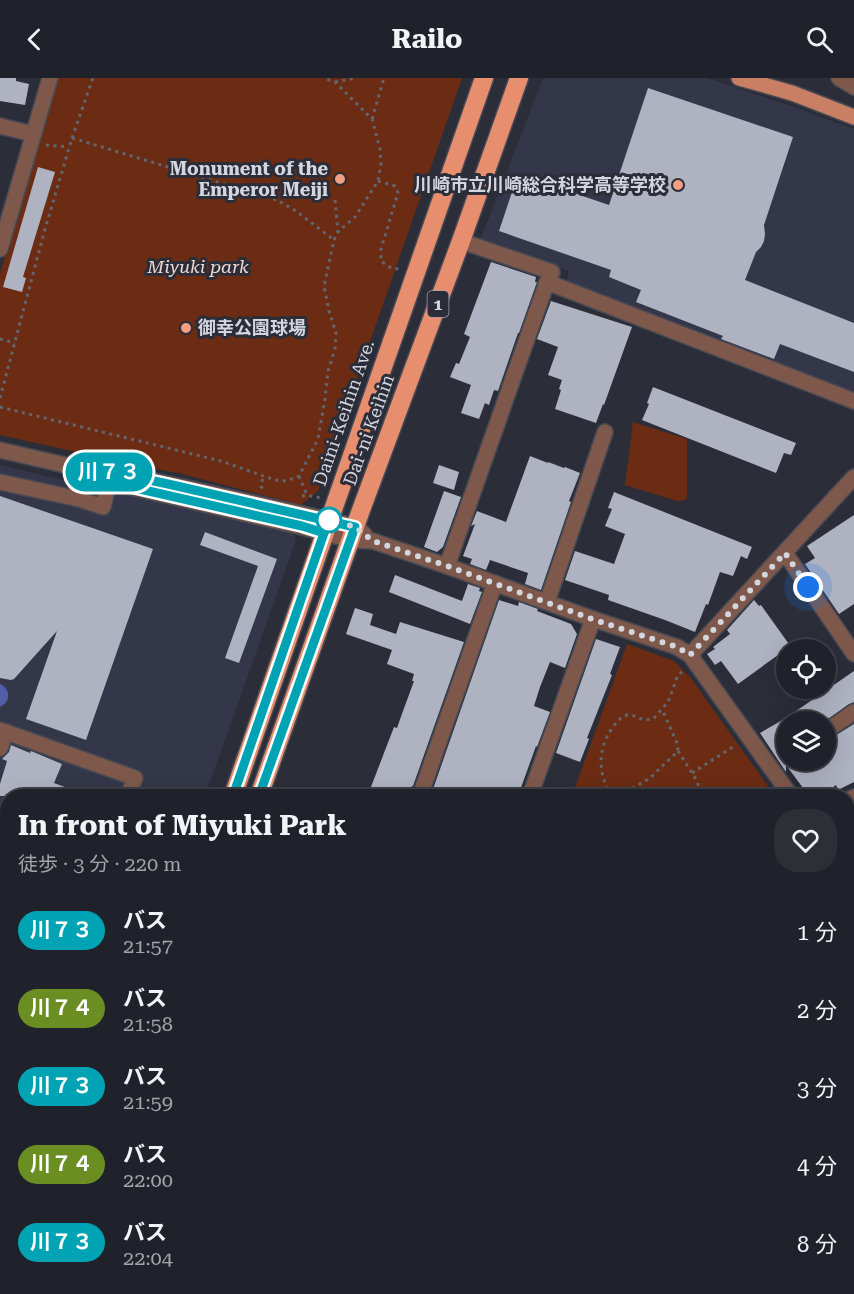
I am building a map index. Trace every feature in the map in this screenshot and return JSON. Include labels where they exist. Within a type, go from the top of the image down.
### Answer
[{"type":"highway","name":"Daini-Keihin Ave.","points":[[235,789],[484,78]]},
{"type":"highway","name":"Dai-ni Keihin","points":[[262,789],[519,79]]},
{"type":"main road","points":[[739,78],[792,93],[854,117]]},
{"type":"street","points":[[0,249],[2,232],[50,78]]},
{"type":"street","points":[[839,78],[854,87]]},
{"type":"street","points":[[0,126],[31,139]]},
{"type":"street","points":[[447,566],[552,272],[461,241]]},
{"type":"street","points":[[547,282],[854,401]]},
{"type":"street","points":[[547,602],[605,432]]},
{"type":"street","points":[[0,450],[91,471],[112,472],[353,533],[677,647],[786,789]]},
{"type":"street","points":[[91,471],[109,482],[302,526],[327,526]]},
{"type":"street","points":[[689,662],[854,477]]},
{"type":"street","points":[[0,482],[79,499],[103,507],[109,482]]},
{"type":"street","points":[[785,553],[854,654]]},
{"type":"street","points":[[422,789],[495,583]]},
{"type":"street","points":[[532,789],[592,619]]},
{"type":"street","points":[[836,724],[854,712]]},
{"type":"street","points":[[0,748],[3,731],[135,777],[131,789]]},
{"type":"path","points":[[0,398],[45,229],[69,147],[93,78]]},
{"type":"path","points":[[0,407],[221,461],[275,480],[286,481],[299,476],[318,439],[328,371],[335,349],[336,333],[328,311],[324,286],[334,240],[338,232],[355,217],[378,181],[381,164],[380,149],[372,119],[335,82],[323,78]]},
{"type":"path","points":[[335,82],[356,78]]},
{"type":"path","points":[[372,119],[384,78]]},
{"type":"path","points":[[72,138],[277,201],[296,211],[334,240]]},
{"type":"path","points":[[31,139],[69,147]]},
{"type":"path","points":[[378,181],[394,186],[398,193],[381,249],[381,261],[391,268],[403,270]]},
{"type":"path","points":[[335,200],[338,232]]},
{"type":"path","points":[[0,339],[15,344]]},
{"type":"path","points":[[264,476],[261,487],[271,490]]},
{"type":"path","points":[[299,476],[308,495]]},
{"type":"path","points":[[300,497],[308,495],[321,498]]},
{"type":"path","points":[[607,789],[604,784],[602,765],[604,741],[621,717],[631,714],[646,720],[654,718],[668,702],[678,675],[689,662]]},
{"type":"path","points":[[662,709],[677,743],[678,752],[700,789]]},
{"type":"path","points":[[692,773],[740,743]]},
{"type":"path","points":[[630,789],[650,777],[678,752]]},
{"type":"shaded area","name":"川崎市立川崎総合科学高等学校","points":[[543,78],[707,78],[854,129],[854,395],[566,284],[569,271],[480,241]]},
{"type":"shaded area","points":[[0,465],[292,534],[296,537],[207,789],[0,789]]},
{"type":"green space","name":"Miyuki park","points":[[57,78],[462,78],[318,491],[301,505],[178,473],[0,435],[0,274]]},
{"type":"green space","points":[[633,422],[687,439],[687,497],[685,500],[677,501],[625,485]]},
{"type":"green space","points":[[627,644],[674,661],[690,677],[770,789],[575,789]]},
{"type":"water","points":[[0,684],[8,692],[8,699],[0,707]]},
{"type":"building","points":[[0,78],[16,78],[16,81],[29,84],[25,105],[0,101]]},
{"type":"building","points":[[648,88],[793,137],[764,225],[764,241],[756,252],[745,280],[854,323],[854,372],[780,344],[774,359],[721,339],[723,336],[636,302],[641,290],[609,277],[611,270],[499,231],[518,174],[609,205]]},
{"type":"building","points":[[38,167],[55,172],[23,277],[26,278],[22,292],[3,287]]},
{"type":"building","points":[[491,262],[536,277],[535,282],[537,282],[498,391],[494,390],[489,405],[485,403],[479,419],[461,413],[471,385],[450,377],[456,363],[459,364],[470,337],[464,334]]},
{"type":"building","points":[[551,301],[632,327],[596,423],[555,409],[562,380],[548,375],[558,347],[537,339]]},
{"type":"building","points":[[653,387],[796,443],[791,455],[784,453],[776,473],[642,420]]},
{"type":"building","points":[[530,456],[580,473],[541,590],[525,584],[528,573],[490,560],[486,570],[470,564],[472,559],[463,556],[475,524],[471,526],[477,511],[506,522]]},
{"type":"building","points":[[439,465],[459,472],[454,490],[433,483]]},
{"type":"building","points":[[444,491],[461,497],[443,547],[437,552],[424,547]]},
{"type":"building","points":[[614,492],[752,547],[747,559],[741,556],[733,576],[720,572],[695,632],[608,600],[609,595],[565,580],[575,551],[614,564],[625,534],[605,526],[612,509],[608,508]]},
{"type":"building","points":[[0,496],[153,549],[86,740],[26,719],[57,631],[14,679],[0,678]]},
{"type":"building","points":[[854,515],[854,604],[839,614],[805,564],[815,558],[807,546]]},
{"type":"building","points":[[205,532],[277,559],[239,663],[225,658],[258,566],[200,545]]},
{"type":"building","points":[[395,575],[462,601],[468,584],[480,588],[479,591],[482,592],[470,624],[389,592]]},
{"type":"building","points":[[499,600],[518,606],[519,602],[571,624],[577,634],[565,668],[550,662],[534,706],[550,712],[521,789],[433,789]]},
{"type":"building","points":[[754,600],[759,606],[761,605],[785,639],[776,639],[776,656],[738,684],[721,661],[715,665],[707,654],[730,634],[727,630]]},
{"type":"building","points":[[355,608],[373,614],[370,625],[396,634],[400,622],[464,642],[411,789],[370,789],[394,727],[397,728],[414,681],[412,681],[414,674],[387,664],[392,650],[346,634]]},
{"type":"building","points":[[596,639],[620,647],[580,762],[556,753]]},
{"type":"building","points":[[854,671],[854,702],[836,713],[836,711],[796,711],[813,699],[836,699],[836,683]]},
{"type":"building","points":[[776,724],[776,757],[760,733]]},
{"type":"building","points":[[854,724],[854,782],[840,789],[836,785],[831,789],[803,788],[790,771],[836,771],[836,735]]},
{"type":"building","points":[[11,745],[62,764],[54,783],[70,789],[0,789],[7,761],[2,759],[9,752]]},
{"type":"bus line","name":"川７３","points":[[235,789],[324,533],[109,482],[91,471],[112,472],[355,527],[261,789]]},
{"type":"place","name":"Monument of the Emperor Meiji","points":[[340,179]]},
{"type":"place","name":"川崎市立川崎総合科学高等学校","points":[[678,185]]},
{"type":"place","name":"御幸公園球場","points":[[186,328]]},
{"type":"route","points":[[329,520],[355,527],[373,541],[677,647],[690,655],[785,553],[808,587]]}]
